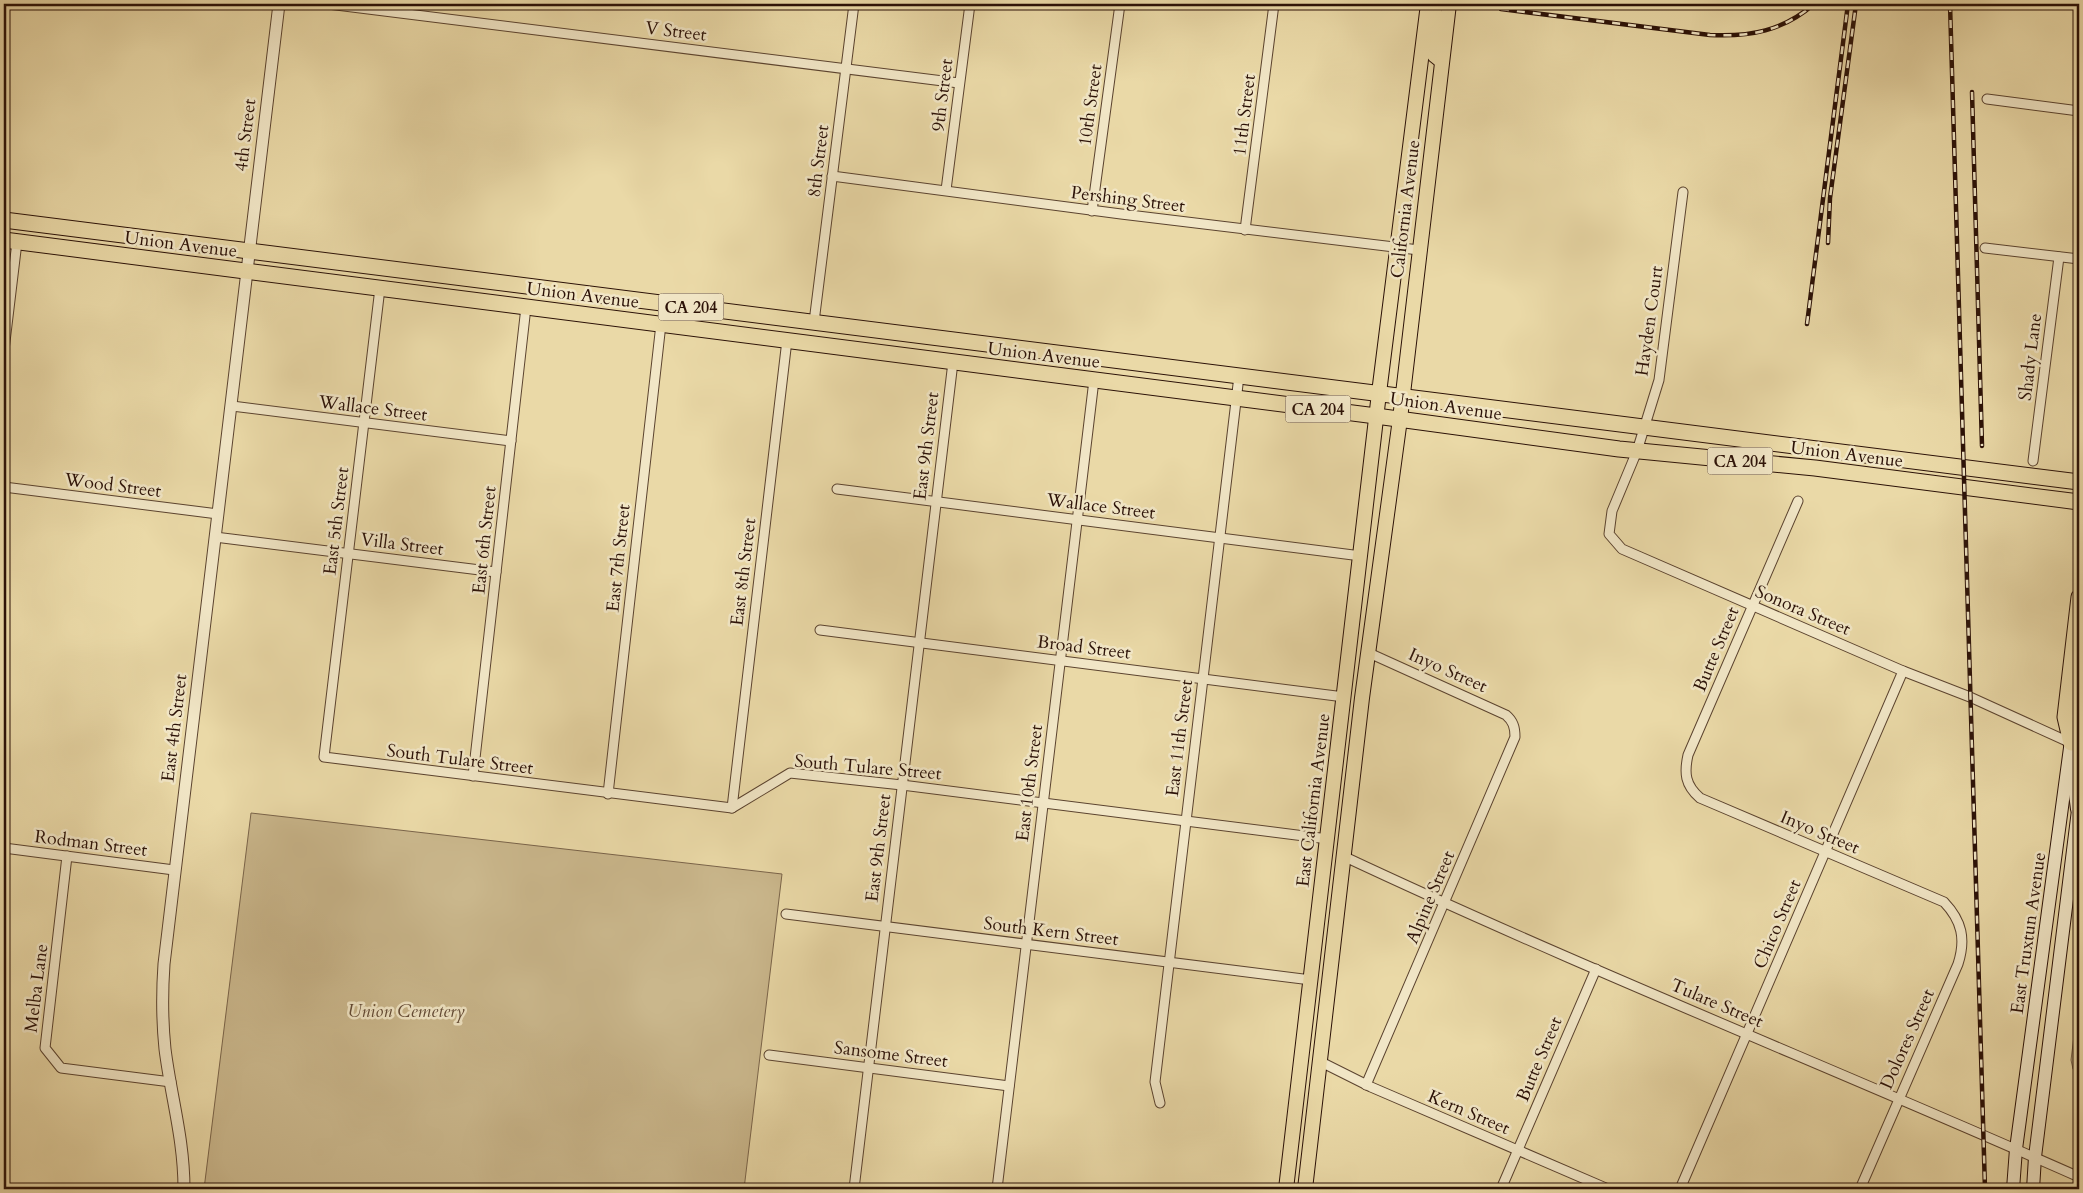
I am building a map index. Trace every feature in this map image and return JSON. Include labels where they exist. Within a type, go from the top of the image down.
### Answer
[{"type":"highway","name":"Union Avenue","points":[[4,220],[2079,482]]},
{"type":"highway","name":"Union Avenue","points":[[10,241],[1637,451],[1815,468],[2079,503]]},
{"type":"highway","points":[[718,332],[737,324],[800,330],[814,322]]},
{"type":"highway","points":[[2071,743],[2065,717],[2079,597]]},
{"type":"main road","name":"California Avenue","points":[[1376,416],[1428,4]]},
{"type":"main road","points":[[1434,4],[1436,20],[1434,54],[1435,58],[1442,60]]},
{"type":"main road","name":"California Avenue","points":[[1400,420],[1449,4]]},
{"type":"main road","name":"East California Avenue","points":[[1286,1189],[1376,416]]},
{"type":"main road","name":"East California Avenue","points":[[1305,1189],[1354,764],[1400,420]]},
{"type":"main road","points":[[1357,590],[1365,603],[1361,649],[1370,653]]},
{"type":"main road","name":"East Truxtun Avenue","points":[[2013,1189],[2016,1149],[2079,683]]},
{"type":"main road","points":[[1344,697],[1350,700],[1352,705],[1354,764]]},
{"type":"main road","points":[[2071,743],[2078,752],[2074,786],[2077,816]]},
{"type":"main road","points":[[1334,786],[1337,847],[1344,856]]},
{"type":"main road","name":"East Truxtun Avenue","points":[[2033,1189],[2035,1157],[2079,802]]},
{"type":"main road","points":[[2043,949],[2060,952]]},
{"type":"main road","points":[[1311,980],[1317,986],[1321,1044]]},
{"type":"street","name":"4th Street","points":[[246,271],[279,4]]},
{"type":"street","name":"V Street","points":[[328,4],[959,83]]},
{"type":"street","name":"8th Street","points":[[814,322],[854,4]]},
{"type":"street","name":"9th Street","points":[[946,190],[970,4]]},
{"type":"street","name":"10th Street","points":[[1092,211],[1120,4]]},
{"type":"street","name":"11th Street","points":[[1245,230],[1274,4]]},
{"type":"street","points":[[1987,99],[2079,111]]},
{"type":"street","name":"Pershing Street","points":[[832,176],[1092,211],[1419,250]]},
{"type":"street","name":"Hayden Court","points":[[1637,451],[1658,380],[1683,192]]},
{"type":"street","points":[[4,350],[10,241]]},
{"type":"street","points":[[1985,248],[2079,260]]},
{"type":"street","name":"Shady Lane","points":[[2033,461],[2059,257]]},
{"type":"street","name":"East 4th Street","points":[[184,1189],[182,1145],[166,1050],[162,993],[174,870],[232,406],[246,271]]},
{"type":"street","name":"East 5th Street","points":[[324,757],[380,288]]},
{"type":"street","name":"East 6th Street","points":[[473,776],[526,307]]},
{"type":"street","name":"East 7th Street","points":[[608,794],[660,324]]},
{"type":"street","name":"East 8th Street","points":[[732,808],[787,340]]},
{"type":"street","name":"East 9th Street","points":[[854,1189],[953,362]]},
{"type":"street","name":"East 11th Street","points":[[1160,1103],[1155,1082],[1239,376]]},
{"type":"street","name":"East 10th Street","points":[[997,1189],[1094,380]]},
{"type":"street","name":"Wallace Street","points":[[232,406],[511,441]]},
{"type":"street","name":"Sonora Street","points":[[1637,451],[1612,511],[1609,534],[1622,549],[2071,743]]},
{"type":"street","name":"Wood Street","points":[[4,487],[218,514]]},
{"type":"street","name":"Wallace Street","points":[[837,489],[1361,556]]},
{"type":"street","name":"Butte Street","points":[[1688,784],[1685,776],[1688,755],[1798,501]]},
{"type":"street","name":"Villa Street","points":[[215,537],[496,572]]},
{"type":"street","name":"Broad Street","points":[[820,630],[1344,697]]},
{"type":"street","name":"Inyo Street","points":[[1370,653],[1497,710],[1512,720]]},
{"type":"street","name":"Chico Street","points":[[1680,1189],[1903,671]]},
{"type":"street","name":"Alpine Street","points":[[1366,1085],[1515,737],[1512,720]]},
{"type":"street","name":"South Tulare Street","points":[[324,757],[732,808],[790,773],[1044,802],[1328,839]]},
{"type":"street","name":"Inyo Street","points":[[1688,784],[1700,798],[1944,902]]},
{"type":"street","name":"Rodman Street","points":[[4,848],[174,870]]},
{"type":"street","name":"Melba Lane","points":[[67,856],[45,1048],[61,1068],[171,1082]]},
{"type":"street","name":"Tulare Street","points":[[1344,856],[1445,904],[2079,1177]]},
{"type":"street","name":"Dolores Street","points":[[1860,1189],[1961,955],[1962,933],[1960,925],[1944,902]]},
{"type":"street","name":"South Kern Street","points":[[786,914],[1311,980]]},
{"type":"street","name":"Butte Street","points":[[1501,1189],[1596,969]]},
{"type":"street","name":"Sansome Street","points":[[769,1055],[1010,1086]]},
{"type":"street","name":"Kern Street","points":[[1319,1061],[1366,1085],[1608,1189]]},
{"type":"green space","name":"Union Cemetery","points":[[251,813],[782,874],[744,1189],[204,1189]]},
{"type":"green space","points":[[2079,996],[2079,1077],[2073,1069],[2071,1060]]},
{"type":"railway","points":[[1501,9],[1710,35],[1739,35],[1778,26],[1790,21],[1814,4]]},
{"type":"railway","points":[[1807,324],[1848,4]]},
{"type":"railway","points":[[1828,243],[1830,198],[1856,4]]},
{"type":"railway","points":[[1950,4],[1985,1189]]},
{"type":"railway","points":[[1972,92],[1982,446]]}]
